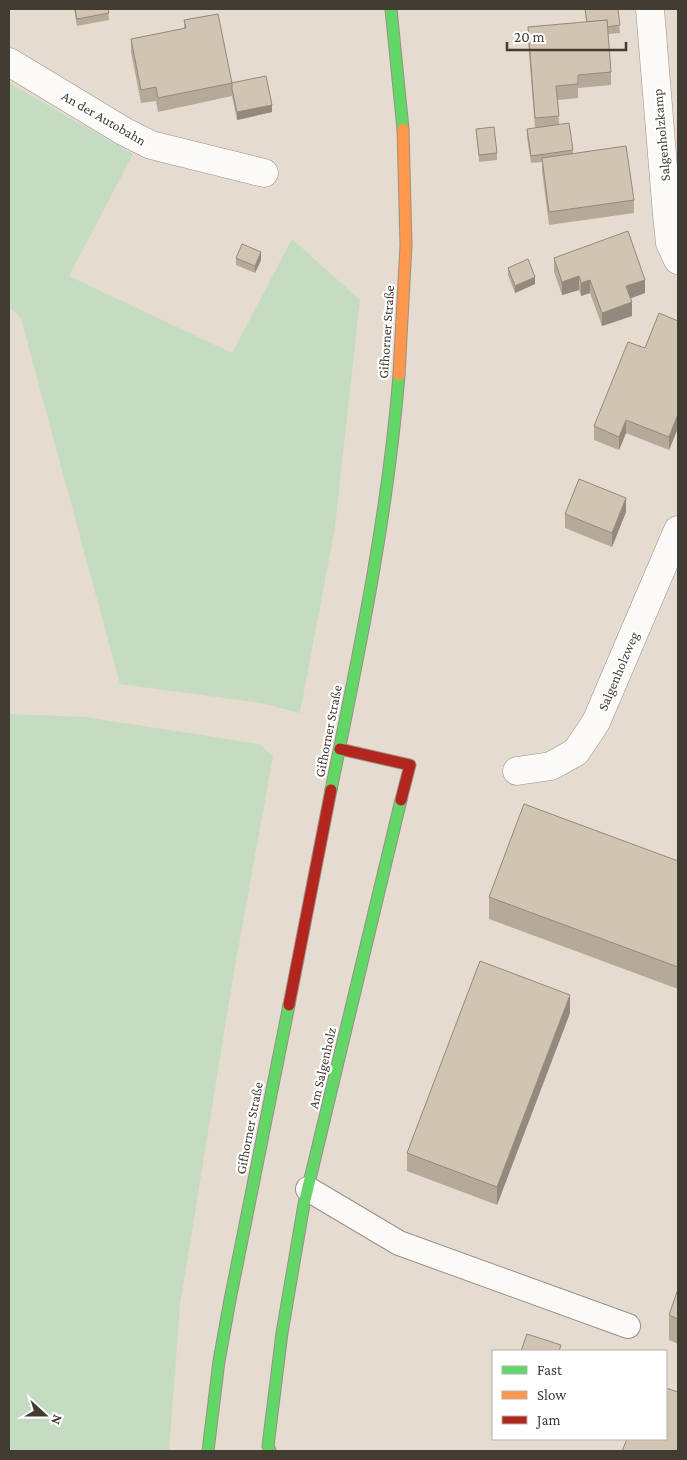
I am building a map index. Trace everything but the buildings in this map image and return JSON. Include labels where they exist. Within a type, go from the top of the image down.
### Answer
[{"type":"main road","name":"Gifhorner Straße","points":[[208,1451],[219,1361],[230,1300],[340,749],[373,574],[394,433],[403,323],[406,231],[404,139],[391,9]]},
{"type":"main road","name":"Am Salgenholz","points":[[270,1451],[268,1446],[282,1333],[308,1189],[410,765],[340,749]]},
{"type":"street","name":"Salgenholzkamp","points":[[650,9],[670,243],[678,260]]},
{"type":"street","name":"An der Autobahn","points":[[9,62],[125,132],[151,145],[264,173]]},
{"type":"street","name":"Salgenholzweg","points":[[517,772],[551,766],[576,752],[596,722],[678,530]]},
{"type":"lane","points":[[308,1189],[400,1244],[628,1326]]},
{"type":"green space","points":[[9,83],[133,154],[69,276],[232,353],[292,239],[360,300],[335,527],[300,713],[261,703],[120,684],[21,319],[9,306]]},
{"type":"green space","points":[[9,714],[85,717],[259,744],[273,756],[233,978],[180,1305],[169,1451],[9,1451]]},
{"type":"traffic: fast","points":[[391,9],[403,129]]},
{"type":"traffic: fast","points":[[331,790],[362,635],[380,532],[388,480],[399,375]]},
{"type":"traffic: fast","points":[[270,1451],[268,1446],[282,1333],[304,1204],[401,800]]},
{"type":"traffic: fast","points":[[208,1451],[219,1361],[230,1300],[289,1005]]},
{"type":"traffic: slow","points":[[399,375],[406,245],[403,129]]},
{"type":"traffic: jam","points":[[340,749],[410,765],[401,800]]},
{"type":"traffic: jam","points":[[289,1005],[331,790]]}]
